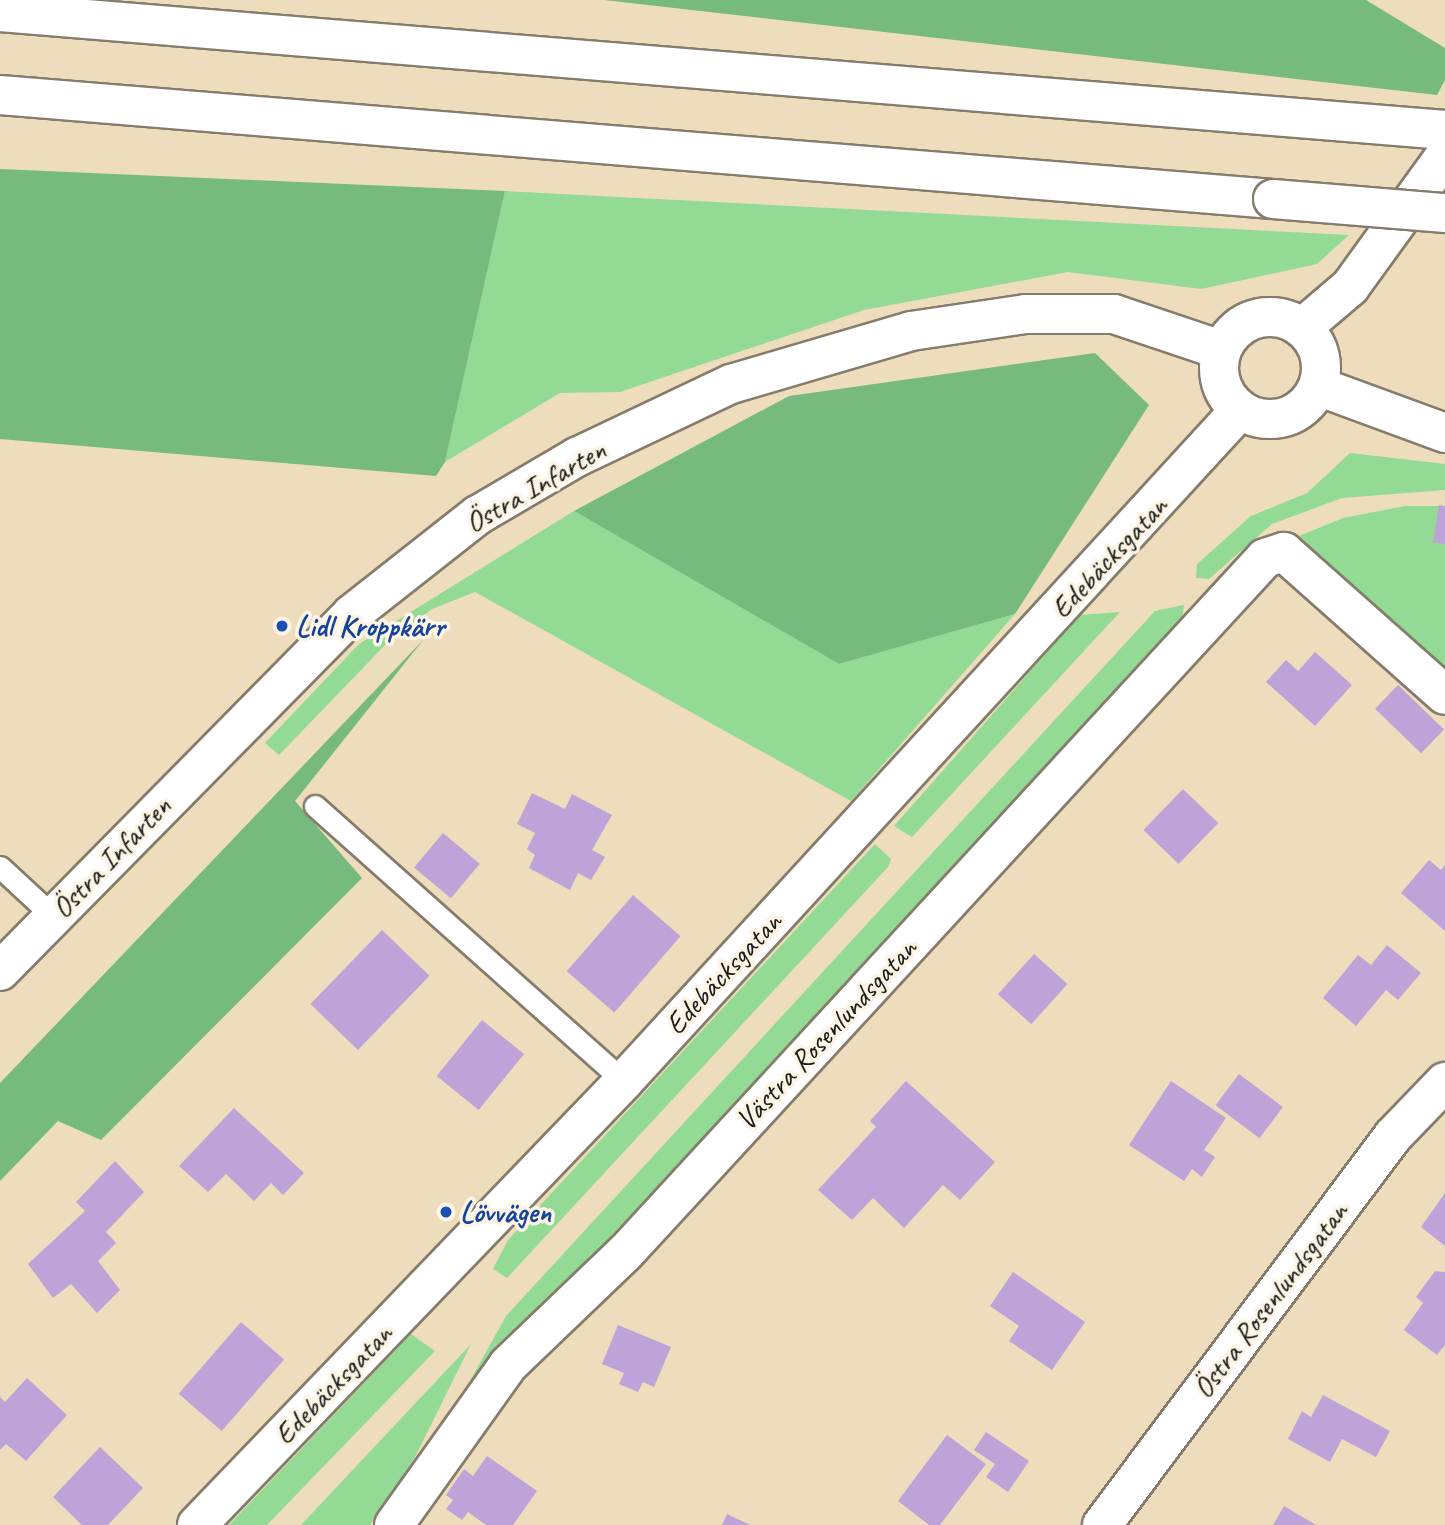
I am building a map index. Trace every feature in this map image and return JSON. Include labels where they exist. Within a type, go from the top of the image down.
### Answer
[{"type":"main road","points":[[0,12],[1445,130]]},
{"type":"main road","points":[[0,95],[1445,213]]},
{"type":"main road","points":[[1303,327],[1350,287],[1445,156]]},
{"type":"main road","name":"Östra Infarten","points":[[0,971],[352,614],[478,515],[577,457],[731,384],[911,331],[1026,314],[1114,314],[1221,350]]},
{"type":"main road","points":[[1277,316],[1303,327],[1322,360],[1320,387],[1301,411],[1275,421],[1239,411],[1218,377],[1221,350],[1233,331],[1254,318],[1277,316]]},
{"type":"main road","points":[[1320,387],[1445,433]]},
{"type":"main road","name":"Edebäcksgatan","points":[[197,1525],[624,1081],[1239,411]]},
{"type":"main road","name":"Västra Rosenlundsgatan","points":[[394,1525],[508,1366],[626,1252],[1272,554],[1284,552],[1445,695]]},
{"type":"main road","name":"Östra Rosenlundsgatan","points":[[1102,1525],[1394,1136],[1445,1082]]},
{"type":"lane","points":[[315,806],[624,1081]]},
{"type":"lane","points":[[0,867],[54,917]]},
{"type":"green space","points":[[604,0],[1366,0],[1445,48],[1445,80],[1437,95]]},
{"type":"green space","points":[[0,169],[505,191],[445,462],[436,476],[0,439]]},
{"type":"green space","points":[[505,191],[1349,235],[1317,264],[1201,289],[1068,272],[864,310],[620,392],[560,393],[445,462]]},
{"type":"green space","points":[[1095,353],[1149,405],[1015,614],[839,664],[574,511],[789,396]]},
{"type":"green space","points":[[1350,453],[1445,464],[1445,490],[1342,498],[1272,524],[1209,579],[1196,578],[1197,564],[1251,516],[1307,493]]},
{"type":"green space","points":[[1405,506],[1445,506],[1445,675],[1294,538],[1343,518]]},
{"type":"green space","points":[[574,511],[839,664],[1015,614],[851,801],[475,592],[432,609],[388,642],[279,755],[265,743],[359,644]]},
{"type":"green space","points":[[1184,605],[1181,626],[461,1397],[506,1316],[1155,611]]},
{"type":"green space","points":[[1120,612],[912,837],[894,826],[1080,615]]},
{"type":"green space","points":[[424,639],[295,801],[362,878],[101,1140],[58,1121],[0,1181],[0,1083]]},
{"type":"green space","points":[[875,844],[891,859],[888,867],[507,1278],[493,1269],[508,1240]]},
{"type":"green space","points":[[411,1334],[435,1351],[267,1525],[229,1525]]},
{"type":"green space","points":[[471,1344],[415,1457],[370,1525],[301,1525]]},
{"type":"building","points":[[1439,505],[1445,506],[1445,544],[1433,542]]},
{"type":"building","points":[[1315,652],[1352,685],[1315,726],[1266,682],[1286,660],[1298,671]]},
{"type":"building","points":[[1398,685],[1444,729],[1421,753],[1375,709]]},
{"type":"building","points":[[1183,789],[1218,823],[1179,864],[1143,830]]},
{"type":"building","points":[[532,793],[565,809],[572,794],[612,815],[592,850],[605,857],[591,880],[578,873],[570,890],[529,868],[535,855],[527,849],[535,833],[517,824]]},
{"type":"building","points":[[443,833],[480,864],[451,898],[414,867]]},
{"type":"building","points":[[1429,860],[1441,870],[1445,865],[1445,931],[1401,893]]},
{"type":"building","points":[[633,895],[681,936],[614,1013],[567,971]]},
{"type":"building","points":[[382,930],[429,976],[358,1050],[310,1004]]},
{"type":"building","points":[[1387,945],[1421,973],[1398,1000],[1386,990],[1356,1026],[1323,998],[1358,955],[1371,965]]},
{"type":"building","points":[[1034,954],[1067,984],[1031,1024],[998,994]]},
{"type":"building","points":[[482,1020],[524,1054],[479,1110],[437,1076]]},
{"type":"building","points":[[1239,1074],[1283,1107],[1259,1138],[1216,1105]]},
{"type":"building","points":[[906,1081],[995,1162],[960,1200],[943,1185],[904,1228],[873,1198],[852,1220],[818,1190],[876,1127],[870,1121]]},
{"type":"building","points":[[1171,1081],[1226,1118],[1204,1150],[1215,1157],[1202,1177],[1192,1169],[1184,1181],[1129,1145]]},
{"type":"building","points":[[234,1108],[304,1173],[283,1195],[271,1183],[254,1201],[226,1174],[208,1192],[179,1166]]},
{"type":"building","points":[[115,1161],[144,1192],[106,1232],[116,1243],[98,1261],[120,1290],[97,1313],[71,1284],[53,1298],[28,1264],[85,1211],[76,1202]]},
{"type":"building","points":[[1445,1193],[1445,1246],[1421,1227]]},
{"type":"building","points":[[1435,1271],[1445,1272],[1445,1345],[1437,1355],[1404,1330],[1423,1303],[1416,1297]]},
{"type":"building","points":[[1013,1272],[1085,1322],[1052,1370],[1009,1341],[1019,1326],[990,1306]]},
{"type":"building","points":[[241,1322],[284,1359],[222,1431],[179,1394]]},
{"type":"building","points":[[618,1325],[671,1347],[654,1387],[643,1382],[638,1392],[619,1384],[624,1373],[602,1364]]},
{"type":"building","points":[[27,1378],[67,1415],[26,1461],[6,1444],[0,1450],[0,1397],[5,1402]]},
{"type":"building","points":[[1323,1395],[1390,1431],[1376,1457],[1342,1439],[1330,1462],[1288,1439],[1302,1411],[1311,1417]]},
{"type":"building","points":[[986,1432],[1029,1461],[1008,1492],[986,1477],[995,1464],[974,1450]]},
{"type":"building","points":[[947,1435],[986,1464],[940,1525],[929,1525],[898,1501]]},
{"type":"building","points":[[100,1447],[143,1488],[108,1525],[82,1525],[53,1497]]},
{"type":"building","points":[[487,1456],[537,1491],[513,1525],[486,1525],[468,1512],[462,1520],[446,1509],[453,1500],[446,1495],[464,1469],[473,1476]]},
{"type":"building","points":[[1284,1506],[1316,1525],[1273,1525]]},
{"type":"building","points":[[727,1514],[750,1525],[722,1525]]},
{"type":"place","name":"Lidl Kroppkärr","points":[[282,626]]},
{"type":"place","name":"Lövvägen","points":[[446,1212]]}]
